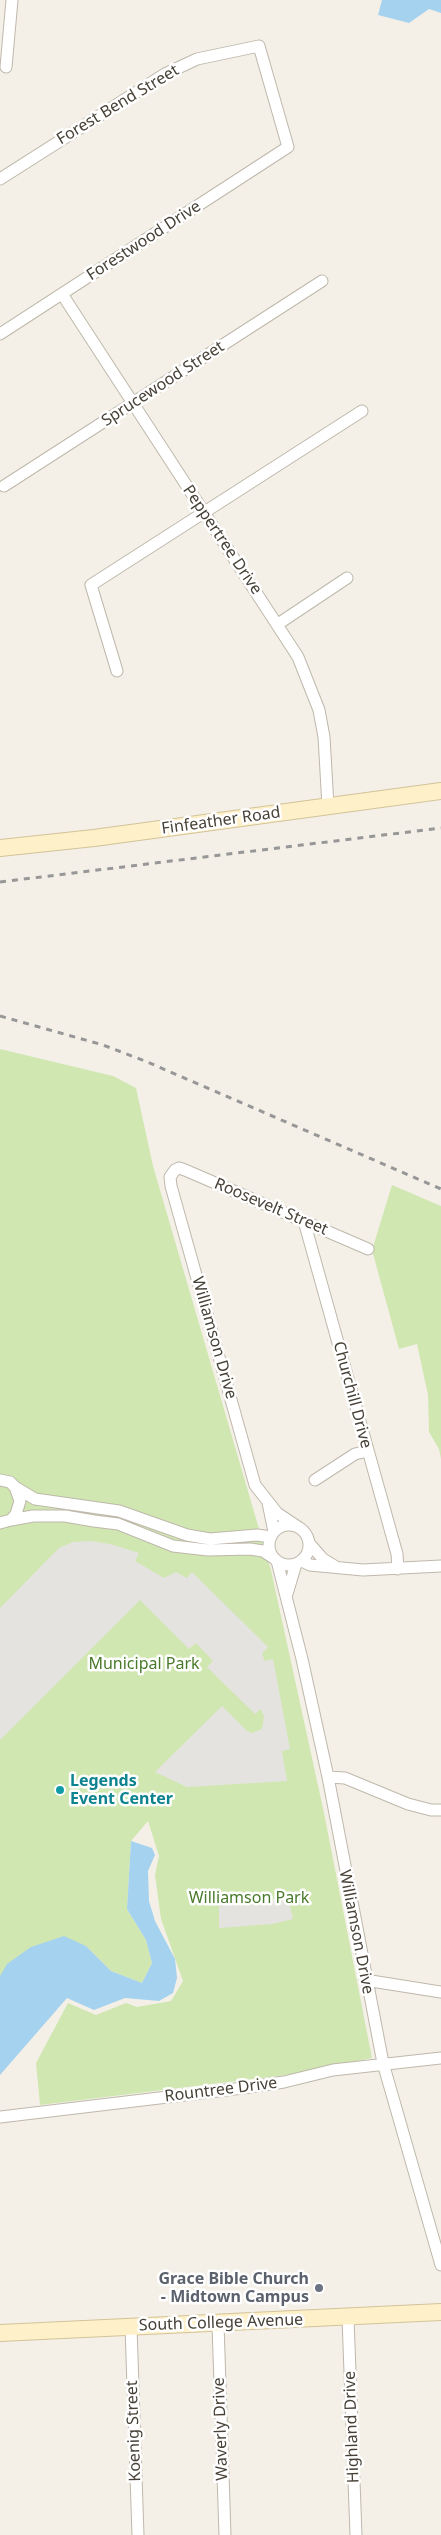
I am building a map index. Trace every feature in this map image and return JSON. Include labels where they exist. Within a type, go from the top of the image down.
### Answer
[{"type":"street","points":[[6,67],[12,0]]},
{"type":"street","name":"Forest Bend Street","points":[[0,179],[165,74],[197,59],[259,46],[288,147]]},
{"type":"street","name":"Forestwood Drive","points":[[0,334],[288,147]]},
{"type":"street","name":"Sprucewood Street","points":[[4,486],[322,281]]},
{"type":"street","name":"Peppertree Drive","points":[[62,294],[298,656],[318,710],[324,737],[328,806]]},
{"type":"street","points":[[117,672],[90,585],[204,514],[362,411]]},
{"type":"street","points":[[278,624],[347,578]]},
{"type":"street","name":"Finfeather Road","points":[[0,848],[104,837],[441,791]]},
{"type":"street","name":"Roosevelt Street","points":[[175,1170],[179,1168],[185,1170],[368,1249]]},
{"type":"street","name":"Williamson Drive","points":[[175,1170],[170,1177],[176,1204],[256,1485],[268,1503],[298,1527]]},
{"type":"street","name":"Churchill Drive","points":[[304,1221],[397,1554],[398,1569]]},
{"type":"street","points":[[315,1480],[355,1454],[367,1451]]},
{"type":"street","points":[[0,1480],[10,1482],[35,1499],[120,1511],[187,1535],[210,1539],[272,1534],[286,1525],[298,1527],[307,1536],[309,1543],[323,1559],[337,1568]]},
{"type":"street","points":[[6,1521],[16,1514],[20,1501],[16,1487]]},
{"type":"street","name":"Williamson Drive","points":[[268,1503],[272,1534]]},
{"type":"street","points":[[6,1521],[33,1516],[65,1516],[94,1520],[118,1524],[173,1546],[208,1550],[250,1549],[263,1551],[283,1565],[299,1563],[363,1570],[441,1566]]},
{"type":"street","points":[[272,1534],[269,1550],[274,1559]]},
{"type":"street","points":[[286,1595],[299,1563],[306,1556],[309,1543]]},
{"type":"street","name":"Williamson Drive","points":[[274,1559],[286,1595],[328,1777],[365,1980],[383,2063],[441,2265]]},
{"type":"street","points":[[328,1777],[345,1778],[408,1804],[431,1810],[441,1810]]},
{"type":"street","points":[[365,1980],[441,1992]]},
{"type":"street","name":"Rountree Drive","points":[[0,2117],[243,2088],[284,2082],[333,2070],[441,2058]]},
{"type":"street","name":"South College Avenue","points":[[0,2333],[348,2318],[441,2312]]},
{"type":"street","name":"Highland Drive","points":[[348,2318],[356,2535]]},
{"type":"street","name":"Waverly Drive","points":[[218,2324],[225,2535]]},
{"type":"street","name":"Koenig Street","points":[[130,2327],[138,2535]]},
{"type":"green space","name":"Municipal Park","points":[[0,1049],[113,1076],[136,1088],[153,1166],[271,1570],[324,1813],[372,2058],[286,2075],[40,2105],[36,2063],[68,2003],[96,2015],[126,2003],[137,2007],[171,2001],[183,1981],[161,1919],[155,1875],[159,1856],[148,1821],[131,1841],[127,1909],[146,1940],[152,1963],[142,1983],[111,1971],[86,1946],[0,1976]]},
{"type":"green space","points":[[392,1185],[441,1206],[441,1459],[439,1449],[429,1432],[428,1395],[417,1344],[399,1349],[372,1250]]},
{"type":"shaded area","points":[[91,1541],[110,1544],[139,1553],[135,1561],[164,1578],[176,1572],[187,1578],[192,1572],[268,1647],[262,1654],[265,1661],[273,1659],[290,1749],[282,1751],[287,1781],[187,1787],[155,1772],[222,1706],[247,1731],[252,1733],[262,1729],[264,1716],[261,1709],[255,1714],[207,1667],[213,1661],[196,1643],[189,1649],[140,1600],[0,1740],[0,1608],[59,1548],[73,1542]]},
{"type":"shaded area","points":[[288,1898],[293,1919],[272,1924],[219,1928],[219,1902]]},
{"type":"water","points":[[382,0],[441,0],[441,13],[429,9],[409,23],[378,15]]},
{"type":"water","points":[[131,1841],[152,1848],[155,1855],[148,1871],[149,1901],[155,1921],[175,1959],[177,1978],[173,1993],[159,2001],[125,1998],[94,2010],[67,1998],[0,2075],[0,1976],[7,1964],[31,1947],[64,1936],[86,1946],[111,1971],[142,1983],[152,1963],[146,1940],[127,1909]]},
{"type":"railway","points":[[0,882],[441,828]]},
{"type":"railway","points":[[0,1016],[103,1045],[145,1061],[441,1189]]},
{"type":"place","name":"Legends Event Center","points":[[60,1790]]},
{"type":"place","name":"Grace Bible Church - Midtown Campus","points":[[319,2288]]},
{"type":"park label","name":"Williamson Park","points":[[249,1898]]}]
